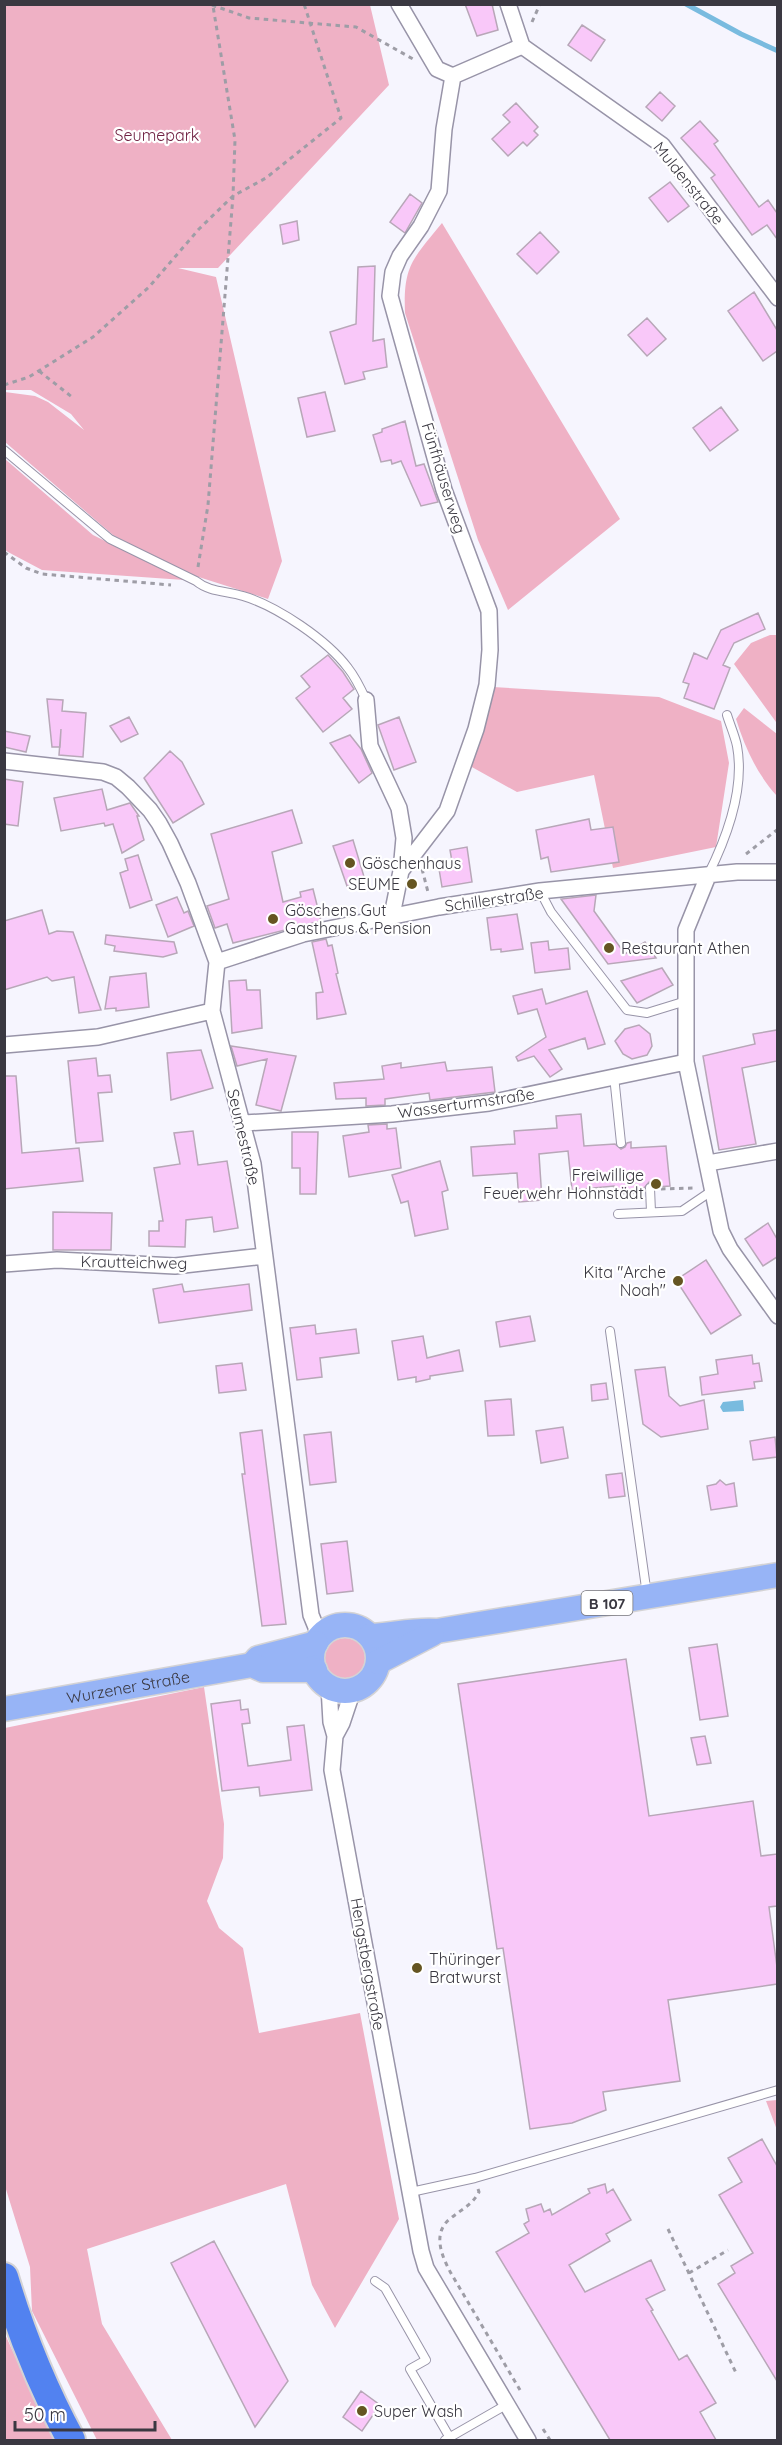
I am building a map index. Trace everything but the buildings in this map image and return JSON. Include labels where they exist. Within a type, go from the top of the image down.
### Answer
[{"type":"highway","points":[[4,2277],[35,2364],[71,2440]]},
{"type":"main road","name":"Wurzener Straße","points":[[252,1665],[258,1658],[318,1640],[332,1629],[345,1626],[359,1628],[370,1636],[390,1635],[416,1629],[437,1631],[777,1575]]},
{"type":"main road","name":"Wurzener Straße","points":[[4,1709],[252,1665],[263,1670],[322,1678],[340,1691],[353,1690],[370,1680],[378,1662],[437,1631]]},
{"type":"main road","points":[[370,1636],[377,1648],[378,1662]]},
{"type":"main road","points":[[318,1640],[313,1659],[322,1678]]},
{"type":"street","points":[[399,4],[437,69],[453,76],[522,46],[508,4]]},
{"type":"street","name":"Muldenstraße","points":[[522,46],[662,145],[777,298]]},
{"type":"street","name":"Fünfhäuserweg","points":[[401,871],[447,811],[476,729],[487,685],[490,650],[489,611],[444,490],[390,296],[393,272],[400,256],[421,226],[439,191],[444,129],[453,76]]},
{"type":"street","name":"Fünfhäuserweg","points":[[366,700],[370,746],[399,807],[404,838],[401,871],[392,915]]},
{"type":"street","name":"Seumestraße","points":[[4,761],[103,772],[116,777],[150,810],[170,843],[188,883],[216,962],[212,1011],[244,1123],[253,1164],[310,1604],[318,1640]]},
{"type":"street","name":"Schillerstraße","points":[[216,962],[303,934],[433,908],[540,891],[737,872],[777,872]]},
{"type":"street","points":[[708,876],[686,930],[686,1062],[721,1231],[730,1249],[777,1316]]},
{"type":"street","points":[[4,1044],[98,1037],[212,1011]]},
{"type":"street","name":"Wasserturmstraße","points":[[244,1123],[439,1110],[489,1103],[686,1062]]},
{"type":"street","points":[[708,1163],[777,1150]]},
{"type":"street","name":"Krautteichweg","points":[[4,1264],[57,1260],[175,1266],[264,1256]]},
{"type":"street","name":"Hengstbergstraße","points":[[322,1678],[335,1736],[332,1770],[421,2251],[426,2268],[528,2440]]},
{"type":"street","name":"Hengstbergstraße","points":[[335,1736],[353,1690]]},
{"type":"lane","points":[[4,450],[110,539],[196,581],[203,587],[244,596],[290,619],[333,651],[348,667],[366,700]]},
{"type":"lane","points":[[708,876],[720,850],[738,784],[737,746],[727,715]]},
{"type":"lane","points":[[540,891],[551,912],[627,1010],[647,1013],[686,1001]]},
{"type":"lane","points":[[614,1076],[621,1143]]},
{"type":"lane","points":[[650,1189],[651,1212]]},
{"type":"lane","points":[[618,1214],[682,1210],[713,1189]]},
{"type":"lane","points":[[610,1331],[647,1596]]},
{"type":"lane","points":[[411,2192],[475,2178],[777,2090]]},
{"type":"lane","points":[[375,2281],[385,2289],[426,2360],[410,2369],[447,2439],[506,2405]]},
{"type":"path","points":[[4,385],[29,376],[93,337],[149,287],[199,228],[233,196],[273,173],[341,118],[304,4]]},
{"type":"path","points":[[201,553],[208,505],[233,196],[235,140],[212,5],[249,18],[356,27],[404,56],[437,69]]},
{"type":"path","points":[[39,370],[72,397]]},
{"type":"path","points":[[4,552],[26,568],[42,574],[203,587]]},
{"type":"path","points":[[777,716],[777,727]]},
{"type":"path","points":[[416,851],[426,878],[433,908]]},
{"type":"path","points":[[650,1189],[713,1189]]},
{"type":"path","points":[[475,2178],[479,2192],[474,2203],[448,2220],[441,2231],[439,2244],[447,2267],[521,2391]]},
{"type":"path","points":[[668,2229],[737,2374]]},
{"type":"path","points":[[689,2273],[729,2250]]},
{"type":"path","points":[[538,2421],[550,2440]]},
{"type":"green space","name":"Seumepark","points":[[5,5],[370,5],[389,85],[218,268],[178,268],[216,277],[282,561],[268,599],[186,573],[113,535],[5,442],[5,392],[35,396],[48,402],[84,430],[71,414],[31,390],[5,390]]},
{"type":"green space","points":[[442,223],[620,519],[508,610],[478,540],[405,313],[408,273],[417,255]]},
{"type":"green space","points":[[5,459],[93,535],[184,580],[42,570],[8,552],[4,549]]},
{"type":"green space","points":[[770,635],[777,635],[778,720],[776,722],[734,664],[751,643]]},
{"type":"green space","points":[[493,687],[659,697],[721,721],[729,763],[716,847],[613,868],[594,775],[517,792],[470,766]]},
{"type":"green space","points":[[744,708],[777,734],[777,796],[758,770],[743,740],[736,719]]},
{"type":"green space","points":[[345,1638],[359,1644],[365,1658],[359,1672],[345,1678],[331,1672],[325,1658],[331,1644]]},
{"type":"green space","points":[[204,1687],[224,1824],[223,1858],[207,1901],[219,1928],[243,1948],[259,2033],[360,2013],[399,2219],[335,2328],[312,2285],[286,2184],[87,2249],[102,2324],[172,2440],[97,2440],[32,2311],[30,2267],[5,2186],[5,1728]]},
{"type":"green space","points":[[778,2100],[777,2130],[766,2101]]},
{"type":"green space","points":[[4,2332],[43,2417],[56,2440],[5,2440]]},
{"type":"water","points":[[743,1400],[744,1411],[723,1412],[720,1407],[723,1402]]},
{"type":"waterway","points":[[686,4],[778,51]]},
{"type":"place","name":"Göschenhaus","points":[[350,863]]},
{"type":"place","name":"SEUME","points":[[412,884]]},
{"type":"place","name":"Göschens Gut Gasthaus & Pension","points":[[273,919]]},
{"type":"place","name":"Restaurant Athen","points":[[609,948]]},
{"type":"place","name":"Freiwillige Feuerwehr Hohnstädt","points":[[656,1184]]},
{"type":"place","name":"Kita \"Arche Noah\"","points":[[678,1281]]},
{"type":"place","name":"Thüringer Bratwurst","points":[[417,1968]]},
{"type":"place","name":"Super Wash","points":[[362,2411]]}]
